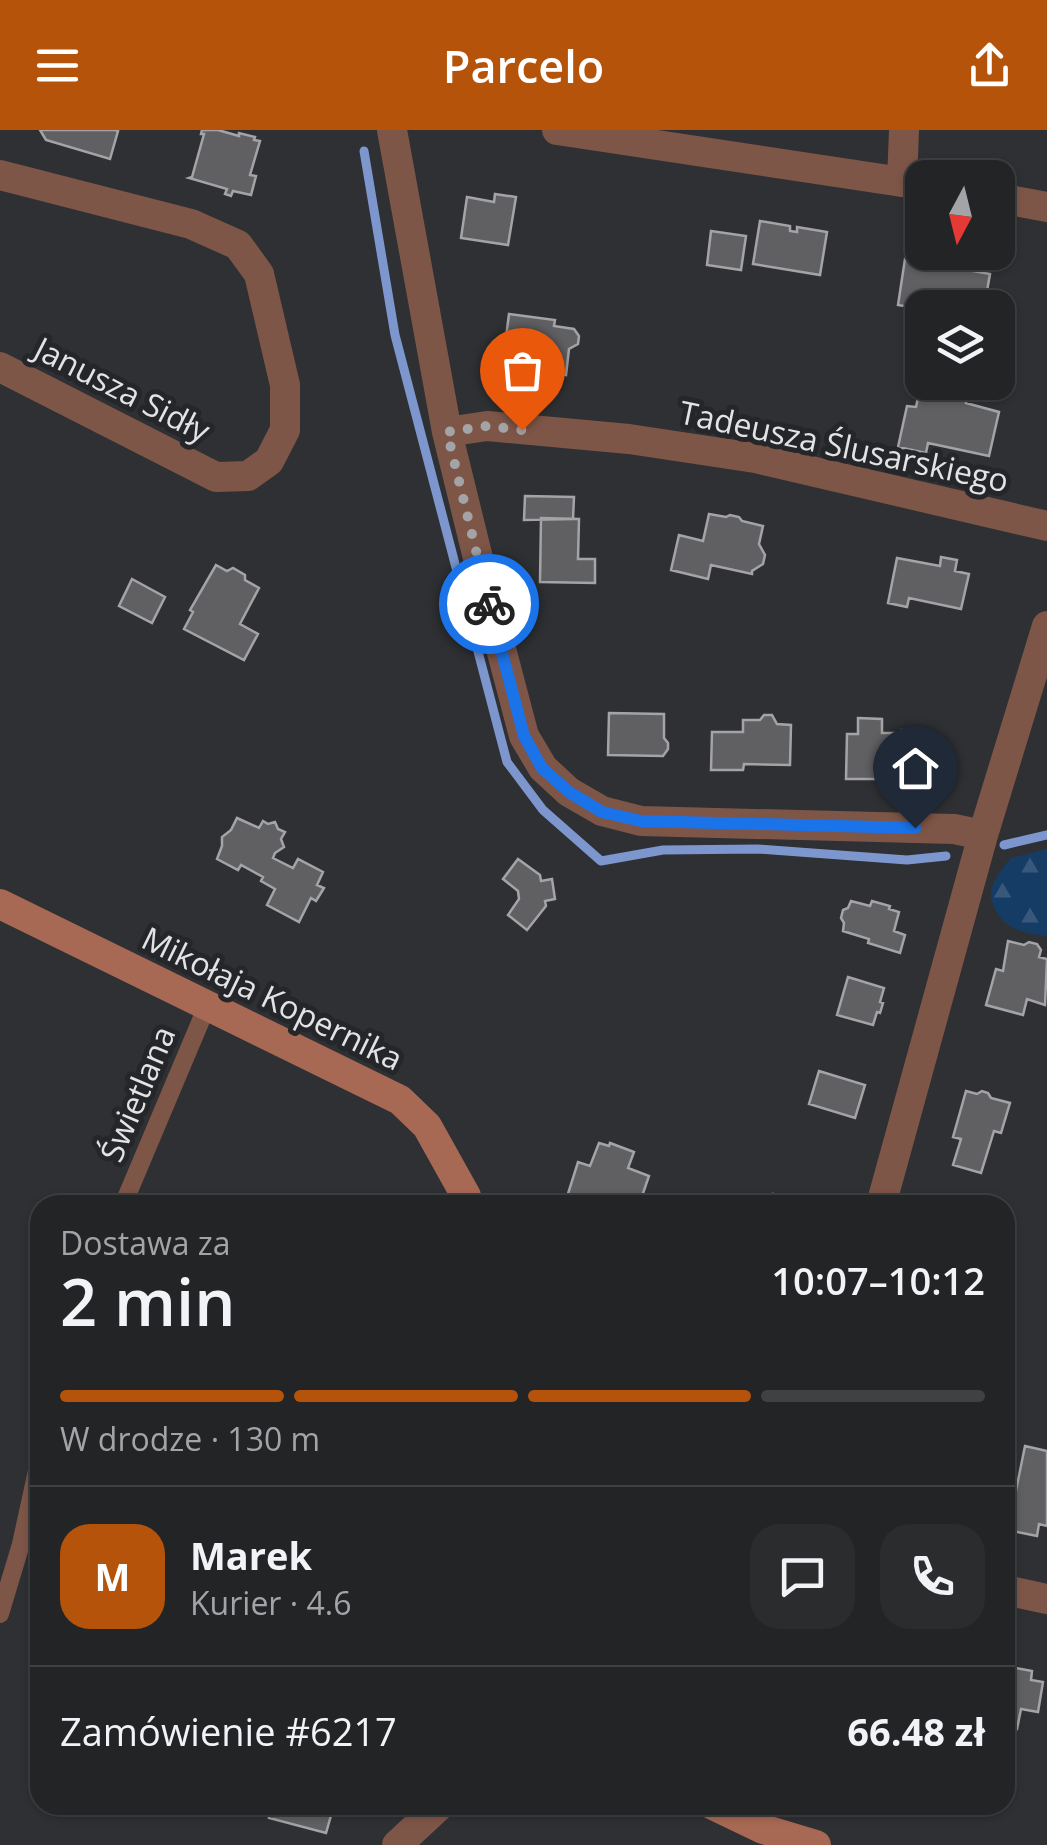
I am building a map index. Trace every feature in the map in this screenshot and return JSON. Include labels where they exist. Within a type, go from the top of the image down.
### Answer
[{"type":"street","points":[[392,130],[447,432],[524,736],[542,768],[569,792],[602,812],[641,821],[954,829],[983,835]]},
{"type":"street","points":[[557,130],[905,183]]},
{"type":"street","points":[[904,130],[908,160]]},
{"type":"street","name":"Janusza Sidły","points":[[0,175],[191,224],[238,245],[259,274],[284,385],[285,430],[269,460],[248,476],[216,476],[0,367]]},
{"type":"street","points":[[1015,201],[1047,207]]},
{"type":"street","name":"Tadeusza Ślusarskiego","points":[[447,432],[487,426],[629,439],[755,458],[1047,526]]},
{"type":"street","points":[[883,1195],[983,835],[1047,626]]},
{"type":"street","name":"Mikołaja Kopernika","points":[[0,904],[400,1100],[427,1126],[465,1195]]},
{"type":"street","points":[[1015,1592],[1047,1599]]},
{"type":"street","points":[[398,1845],[430,1815]]},
{"type":"street","points":[[734,1815],[762,1829],[816,1845]]},
{"type":"lane","name":"Świetlana","points":[[127,1195],[208,1006]]},
{"type":"lane","points":[[0,1614],[30,1503]]},
{"type":"green space","points":[[1047,849],[1047,936],[1023,932],[1003,921],[991,894],[996,878],[1011,858]]},
{"type":"building","points":[[40,130],[118,131],[110,159],[46,140]]},
{"type":"building","points":[[202,130],[239,133],[260,141],[250,175],[256,176],[251,195],[233,191],[231,196],[225,194],[227,189],[189,178]]},
{"type":"building","points":[[495,194],[516,197],[508,245],[461,238],[467,197],[494,202]]},
{"type":"building","points":[[760,221],[790,226],[790,231],[797,232],[797,227],[827,232],[820,275],[753,264]]},
{"type":"building","points":[[711,231],[746,236],[741,270],[707,265]]},
{"type":"building","points":[[905,259],[905,270],[990,274],[987,290],[905,290],[905,306],[898,305]]},
{"type":"building","points":[[509,314],[555,320],[554,326],[574,329],[579,336],[578,344],[569,349],[566,375],[532,371],[529,388],[500,384]]},
{"type":"building","points":[[918,400],[966,400],[999,412],[989,456],[928,443],[926,453],[898,447],[907,406],[916,407]]},
{"type":"building","points":[[525,496],[574,497],[573,519],[524,520]]},
{"type":"building","points":[[709,514],[739,517],[763,526],[759,544],[765,555],[763,564],[752,574],[711,565],[708,579],[671,570],[679,535],[703,541]]},
{"type":"building","points":[[541,518],[579,519],[578,559],[595,559],[595,583],[540,582]]},
{"type":"building","points":[[941,557],[957,560],[955,571],[969,574],[961,609],[909,598],[907,607],[888,603],[897,558],[940,566]]},
{"type":"building","points":[[216,565],[227,571],[233,568],[259,588],[240,624],[258,634],[244,660],[184,629],[193,612],[190,610]]},
{"type":"building","points":[[132,579],[165,597],[152,623],[119,606]]},
{"type":"building","points":[[609,713],[664,714],[668,749],[663,756],[608,755]]},
{"type":"building","points":[[764,715],[772,715],[777,724],[791,725],[790,765],[744,764],[743,770],[711,770],[712,732],[743,732],[743,720],[760,720]]},
{"type":"building","points":[[858,718],[882,719],[882,733],[925,730],[925,750],[931,751],[930,774],[875,769],[875,779],[846,779],[847,734],[858,734]]},
{"type":"building","points":[[237,818],[259,828],[263,821],[275,822],[285,832],[281,839],[284,847],[273,858],[293,868],[298,859],[323,872],[317,885],[324,888],[316,901],[311,898],[299,922],[267,905],[275,889],[261,881],[263,877],[241,865],[238,870],[217,859],[222,837]]},
{"type":"building","points":[[518,859],[540,875],[541,881],[552,879],[555,899],[545,901],[546,906],[527,930],[508,915],[519,899],[518,891],[503,879]]},
{"type":"building","points":[[851,901],[870,906],[872,901],[899,912],[894,931],[905,935],[900,953],[843,931],[843,910]]},
{"type":"building","points":[[1008,941],[1037,944],[1041,950],[1039,957],[1047,959],[1045,1005],[1027,999],[1023,1015],[986,1005],[996,969],[1003,971]]},
{"type":"building","points":[[848,977],[884,988],[880,1002],[883,1003],[873,1025],[837,1015]]},
{"type":"building","points":[[819,1071],[865,1085],[855,1118],[809,1104]]},
{"type":"building","points":[[966,1091],[982,1091],[1010,1103],[1001,1133],[994,1131],[981,1173],[953,1165],[961,1139],[953,1137]]},
{"type":"building","points":[[599,1143],[634,1152],[628,1168],[649,1176],[642,1195],[568,1195],[578,1162],[590,1166]]},
{"type":"building","points":[[1025,1446],[1047,1451],[1047,1526],[1039,1524],[1037,1536],[1015,1531],[1015,1495]]},
{"type":"building","points":[[1015,1668],[1032,1671],[1031,1680],[1043,1682],[1038,1712],[1021,1709],[1017,1729]]},
{"type":"building","points":[[270,1815],[331,1815],[326,1833],[269,1818]]},
{"type":"waterway","points":[[364,151],[395,335],[507,762],[543,810],[601,861],[663,850],[758,849],[907,860],[946,856]]},
{"type":"waterway","points":[[1004,845],[1047,835]]},
{"type":"way so far","points":[[489,604],[447,432],[487,426],[522,430]]},
{"type":"route","points":[[489,604],[524,736],[542,768],[569,792],[602,812],[641,821],[915,828]]}]
